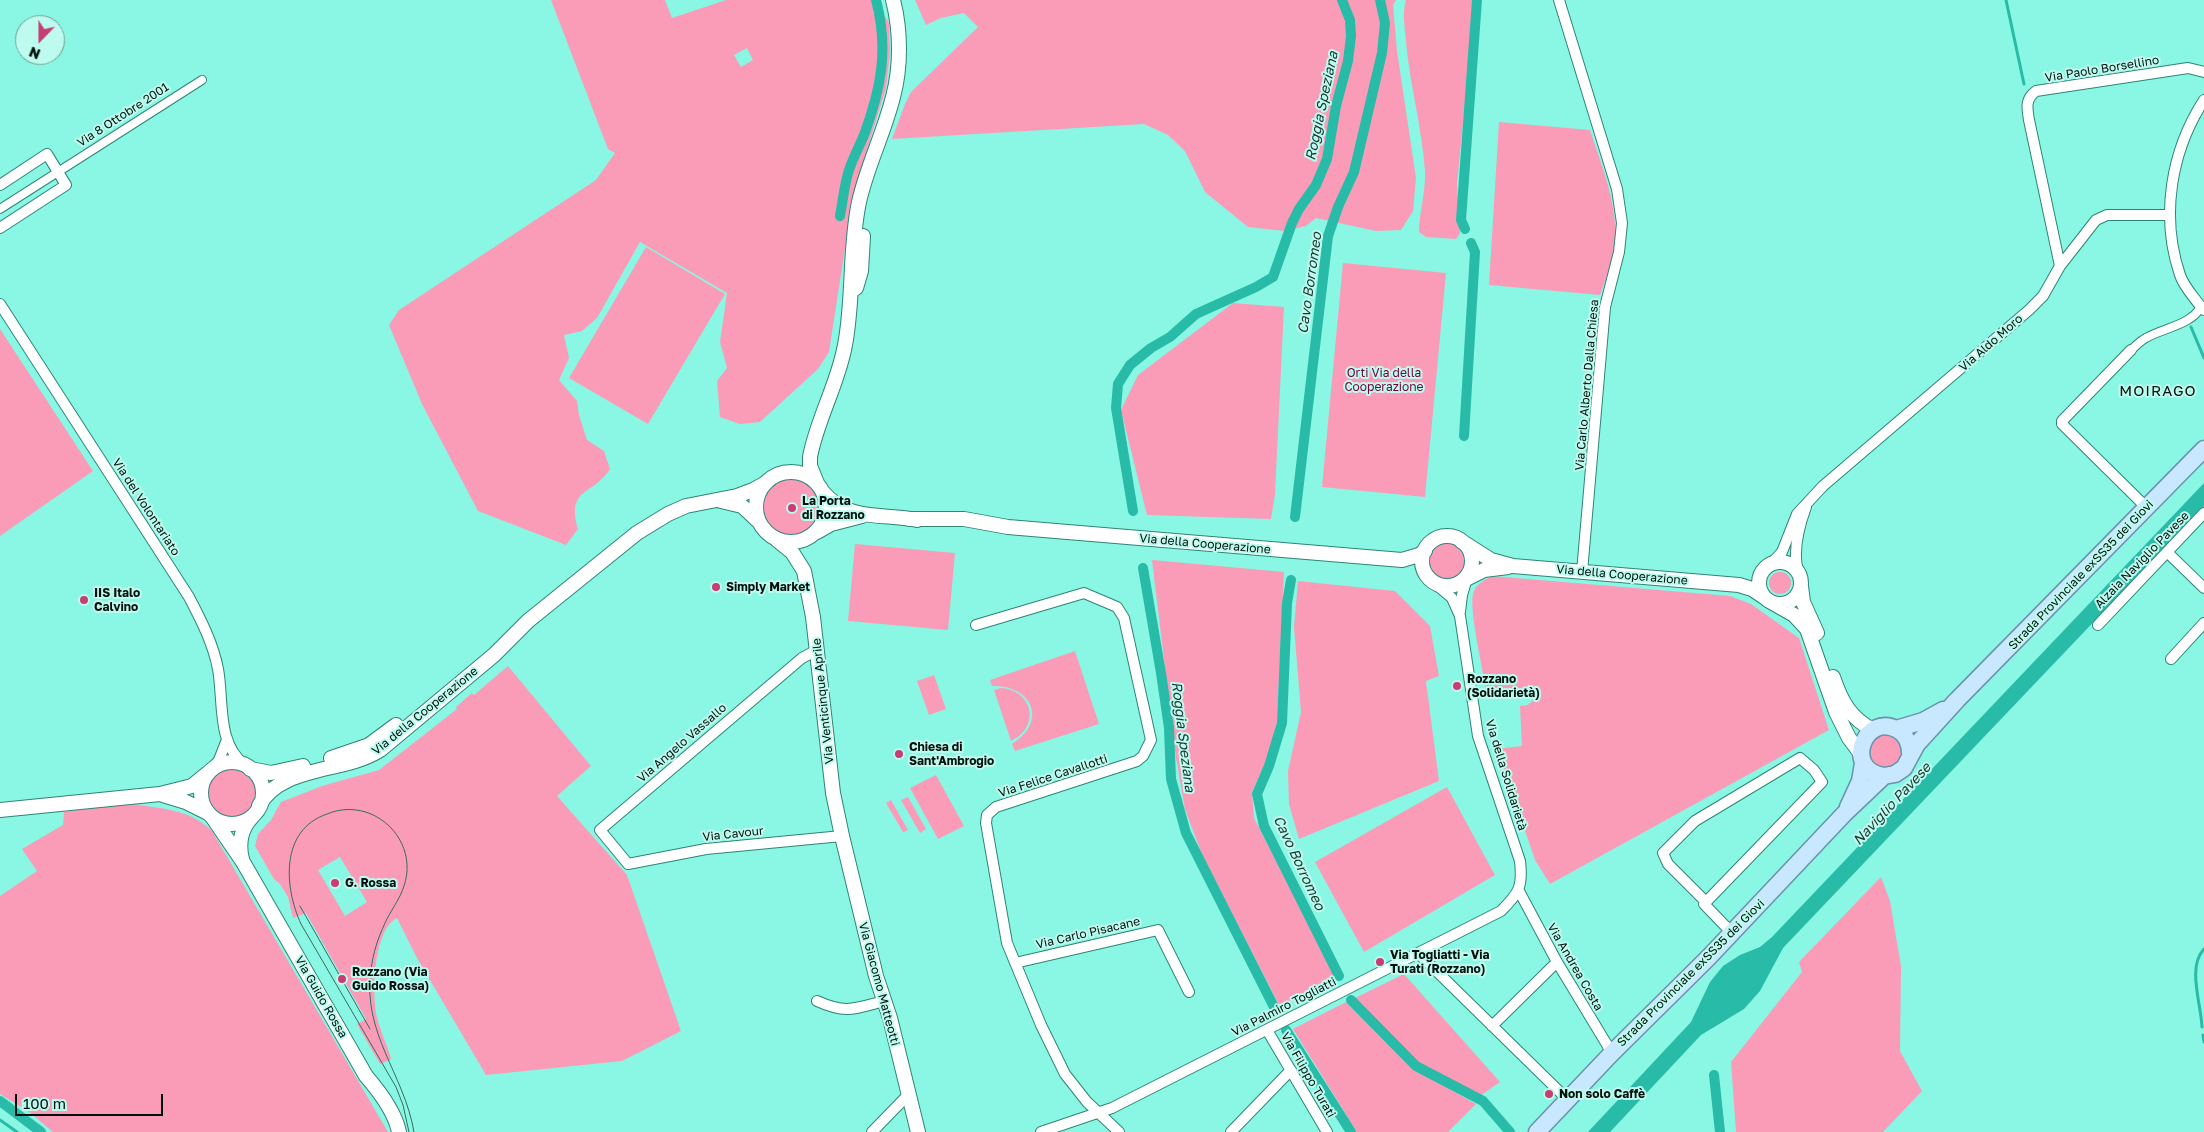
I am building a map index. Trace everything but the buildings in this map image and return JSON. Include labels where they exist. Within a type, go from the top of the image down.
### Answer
[{"type":"main road","name":"Strada Provinciale exSS35 dei Giovi","points":[[1957,700],[2204,449]]},
{"type":"main road","points":[[1896,730],[1923,721],[1957,700]]},
{"type":"main road","points":[[1845,813],[1884,776],[1900,772],[1907,764],[1910,753],[1957,700]]},
{"type":"main road","points":[[1845,813],[1858,786],[1862,743],[1873,730],[1887,727],[1896,730],[1907,740],[1910,753]]},
{"type":"main road","points":[[1862,758],[1872,772],[1884,776]]},
{"type":"main road","name":"Strada Provinciale exSS35 dei Giovi","points":[[1537,1132],[1732,933],[1845,813]]},
{"type":"street","points":[[820,487],[799,473],[786,472],[778,474],[766,483],[757,497],[756,514],[765,531],[777,540],[799,542],[815,533],[822,524],[826,513],[826,502],[820,487],[809,464],[811,449],[841,363],[848,319],[861,272],[870,165],[893,97],[898,63],[897,13],[893,0]]},
{"type":"street","name":"Via Carlo Alberto Dalla Chiesa","points":[[1559,0],[1616,189],[1622,223],[1619,252],[1605,307],[1582,572]]},
{"type":"street","name":"Via Paolo Borsellino","points":[[2060,266],[2026,105],[2031,95],[2036,91],[2188,68],[2204,72]]},
{"type":"street","name":"Via 8 Ottobre 2001","points":[[0,209],[202,80]]},
{"type":"street","points":[[2147,508],[2062,424],[2062,421],[2144,338],[2182,322],[2202,309],[2180,275],[2169,215],[2175,162],[2192,119],[2204,100]]},
{"type":"street","points":[[0,185],[47,154],[66,186],[0,228]]},
{"type":"street","name":"Via Aldo Moro","points":[[1767,567],[1782,552],[1794,518],[1811,498],[1845,466],[2029,310],[2043,296],[2060,266],[2089,228],[2107,215],[2169,215]]},
{"type":"street","name":"Via del Volontariato","points":[[0,304],[160,551],[207,632],[218,668],[226,742]]},
{"type":"street","points":[[786,472],[811,449]]},
{"type":"street","name":"Via della Cooperazione","points":[[248,767],[266,773],[283,772],[369,745],[637,533],[657,520],[686,506],[716,501],[749,492],[766,483]]},
{"type":"street","name":"Via della Cooperazione","points":[[820,487],[839,507],[865,515],[909,518],[963,528],[1008,527],[1402,560],[1419,555],[1424,551]]},
{"type":"street","name":"Via Aldo Moro","points":[[1811,498],[1803,515],[1796,561],[1803,602],[1819,638],[1843,704],[1854,717],[1873,730]]},
{"type":"street","name":"Via della Cooperazione","points":[[716,501],[742,506],[759,522]]},
{"type":"street","name":"Alzaia Naviglio Pavese","points":[[2098,625],[2204,513]]},
{"type":"street","name":"Via della Cooperazione","points":[[815,533],[830,524],[865,515]]},
{"type":"street","name":"Via Venticinque Aprile","points":[[802,567],[805,551],[815,533]]},
{"type":"street","points":[[1442,537],[1450,537],[1461,541],[1470,553],[1466,576],[1447,586],[1430,578],[1422,562],[1424,551],[1431,542],[1442,537]]},
{"type":"street","name":"Via Venticinque Aprile","points":[[777,540],[792,552],[802,567],[813,617],[833,793],[842,836]]},
{"type":"street","name":"Via della Cooperazione","points":[[1461,541],[1491,560],[1513,566],[1731,584],[1752,589],[1769,600]]},
{"type":"street","points":[[2167,552],[2204,588]]},
{"type":"street","name":"Via della Cooperazione","points":[[1402,560],[1430,578]]},
{"type":"street","points":[[1769,600],[1782,604],[1789,602],[1797,595],[1800,580],[1793,566],[1785,562],[1767,567],[1759,584],[1769,600],[1794,615],[1807,629],[1836,712],[1862,758]]},
{"type":"street","name":"Via della Cooperazione","points":[[1466,576],[1484,570],[1513,566]]},
{"type":"street","name":"Via della Cooperazione","points":[[1731,584],[1750,578],[1767,567]]},
{"type":"street","name":"Via della Solidarietà","points":[[1466,576],[1460,616],[1477,731],[1516,849],[1522,881]]},
{"type":"street","name":"Via della Solidarietà","points":[[1430,578],[1452,598],[1460,616]]},
{"type":"street","name":"Via Felice Cavallotti","points":[[976,625],[1084,593],[1117,607],[1124,618],[1151,740],[1143,756],[1137,761],[996,807],[987,814],[986,823],[1007,943],[1015,963],[1060,1067],[1082,1096],[1119,1132]]},
{"type":"street","name":"Via della Cooperazione","points":[[256,811],[266,795],[281,784],[364,758],[380,750],[494,655],[528,621]]},
{"type":"street","points":[[2170,658],[2204,623]]},
{"type":"street","name":"Via Angelo Vassallo","points":[[628,864],[600,830],[802,658],[817,650]]},
{"type":"street","points":[[226,742],[234,755],[258,777],[262,786],[262,796],[256,811],[242,822],[231,824],[212,817],[204,806],[201,795],[202,783],[219,760],[226,742]]},
{"type":"street","points":[[1706,902],[1822,782],[1814,770],[1800,758],[1694,821],[1663,853],[1668,864],[1706,902],[1704,904],[1732,933]]},
{"type":"street","points":[[210,772],[226,763],[235,762],[248,767]]},
{"type":"street","name":"Via Guido Rossa","points":[[0,810],[160,794],[192,786],[210,772]]},
{"type":"street","name":"Via Guido Rossa","points":[[160,794],[186,802],[212,817],[243,862],[362,1067],[395,1120],[399,1132]]},
{"type":"street","name":"Via Guido Rossa","points":[[243,862],[240,840],[244,827],[256,811]]},
{"type":"street","name":"Via Cavour","points":[[628,864],[706,849],[842,836]]},
{"type":"street","name":"Via Giacomo Matteotti","points":[[842,836],[858,907],[894,1034],[907,1096],[918,1132]]},
{"type":"street","name":"Via Palmiro Togliatti","points":[[1041,1132],[1112,1108],[1501,912],[1518,892],[1522,881]]},
{"type":"street","name":"Via Andrea Costa","points":[[1518,892],[1612,1054]]},
{"type":"street","name":"Via Carlo Pisacane","points":[[1015,963],[1158,930],[1189,992]]},
{"type":"street","points":[[1419,954],[1568,1100]]},
{"type":"street","points":[[1492,1026],[1557,962]]},
{"type":"street","points":[[817,1001],[832,1008],[846,1010],[884,1001]]},
{"type":"street","name":"Via Filippo Turati","points":[[1267,1030],[1327,1132]]},
{"type":"street","points":[[1231,1132],[1291,1070]]},
{"type":"street","points":[[872,1132],[907,1096]]},
{"type":"green space","points":[[551,0],[665,0],[672,18],[726,0],[872,0],[874,14],[883,13],[889,23],[890,53],[886,88],[860,172],[848,229],[829,352],[818,369],[760,422],[740,424],[720,417],[717,381],[727,368],[720,342],[727,293],[640,242],[597,318],[582,331],[564,335],[569,358],[559,380],[577,401],[579,415],[587,440],[604,451],[610,469],[603,478],[578,499],[575,515],[578,529],[566,545],[478,511],[422,404],[389,325],[399,310],[596,180],[615,153],[608,149]],"holes":[[[747,48],[753,60],[741,67],[734,55]]]},
{"type":"green space","points":[[915,0],[1396,0],[1393,5],[1397,51],[1416,178],[1413,211],[1401,230],[1376,231],[1316,218],[1306,226],[1284,231],[1248,227],[1205,192],[1185,151],[1168,135],[1144,124],[892,139],[911,92],[978,27],[964,13],[941,18],[926,25]]},
{"type":"green space","points":[[1406,0],[1475,0],[1457,184],[1460,233],[1456,239],[1426,237],[1419,232],[1425,171],[1406,42],[1404,15]]},
{"type":"green space","points":[[1499,122],[1590,130],[1605,174],[1615,220],[1614,251],[1600,295],[1489,285]]},
{"type":"green space","points":[[646,247],[725,294],[648,424],[569,378]]},
{"type":"green space","name":"Orti Via della Cooperazione","points":[[1343,263],[1446,273],[1425,497],[1322,487]]},
{"type":"green space","points":[[1233,303],[1284,307],[1275,494],[1271,519],[1147,515],[1121,410],[1138,375]]},
{"type":"green space","points":[[0,329],[93,471],[0,536]]},
{"type":"green space","points":[[785,479],[797,479],[807,483],[815,491],[819,507],[815,523],[807,531],[797,535],[785,535],[775,531],[767,523],[763,513],[763,501],[767,491],[775,483]]},
{"type":"green space","points":[[1447,542],[1461,547],[1466,561],[1461,575],[1447,580],[1433,575],[1428,561],[1433,547]]},
{"type":"green space","points":[[855,544],[955,553],[948,630],[848,621]]},
{"type":"green space","points":[[1152,560],[1284,572],[1277,722],[1267,758],[1252,792],[1254,818],[1337,979],[1280,1007],[1201,852],[1185,809],[1176,758]]},
{"type":"green space","points":[[1780,572],[1788,575],[1791,583],[1788,591],[1780,594],[1772,591],[1769,583],[1772,575]]},
{"type":"green space","points":[[1492,576],[1730,596],[1751,604],[1799,638],[1829,730],[1550,884],[1535,860],[1497,749],[1522,746],[1520,706],[1528,705],[1537,697],[1531,690],[1524,696],[1502,698],[1501,691],[1486,690],[1472,602],[1476,588]]},
{"type":"green space","points":[[1298,581],[1395,591],[1430,626],[1439,676],[1426,681],[1439,781],[1299,839],[1289,804],[1288,771],[1301,712],[1294,627]]},
{"type":"green space","points":[[1075,651],[1099,724],[1015,751],[1012,744],[1030,726],[1031,706],[1026,698],[1017,692],[1006,687],[992,686],[990,680]]},
{"type":"green space","points":[[508,666],[591,766],[557,796],[627,875],[681,1031],[622,1061],[486,1075],[417,958],[397,918],[389,925],[383,935],[376,963],[375,1007],[391,1058],[380,1064],[357,1024],[366,1019],[306,913],[293,918],[288,897],[280,884],[274,879],[255,846],[258,834],[271,820],[281,802],[322,786],[379,770],[457,709],[456,707],[472,693],[474,695]],"holes":[[[340,857],[367,902],[345,916],[318,870]]]},
{"type":"green space","points":[[934,675],[946,709],[929,715],[917,681]]},
{"type":"green space","points":[[1001,688],[1012,690],[1020,695],[1026,702],[1029,710],[1027,727],[1011,741],[994,690]]},
{"type":"green space","points":[[1886,735],[1893,736],[1898,740],[1902,745],[1902,759],[1898,764],[1893,768],[1886,769],[1879,768],[1874,764],[1870,759],[1869,752],[1870,745],[1874,740],[1879,736]]},
{"type":"green space","points":[[226,768],[236,768],[249,775],[256,788],[256,798],[249,811],[236,818],[226,818],[217,814],[210,807],[206,798],[206,788],[210,779],[217,772]]},
{"type":"green space","points":[[936,775],[964,826],[938,839],[910,788]]},
{"type":"green space","points":[[1447,787],[1495,875],[1364,952],[1315,862]]},
{"type":"green space","points":[[908,797],[926,829],[920,833],[901,800]]},
{"type":"green space","points":[[891,800],[908,830],[903,832],[886,803]]},
{"type":"green space","points":[[130,803],[184,813],[203,823],[212,831],[388,1132],[53,1132],[28,1111],[0,1094],[0,896],[37,871],[22,849],[63,825],[64,812]]},
{"type":"green space","points":[[1881,877],[1890,901],[1901,966],[1900,1051],[1922,1091],[1883,1132],[1736,1132],[1731,1062],[1802,972],[1799,962]]},
{"type":"green space","points":[[1404,974],[1500,1082],[1480,1096],[1417,1062],[1355,998]]},
{"type":"green space","points":[[1346,1002],[1414,1069],[1476,1104],[1448,1132],[1357,1132],[1293,1029]]},
{"type":"shaded area","points":[[2204,483],[2204,506],[1783,948],[1760,991],[1744,1009],[1701,1035],[1610,1132],[1588,1132],[1691,1022],[1710,982],[1723,966],[1740,955],[1760,947],[1772,937]]},
{"type":"waterway","points":[[840,216],[847,176],[870,118],[879,85],[882,35],[876,0]]},
{"type":"waterway","name":"Roggia Speziana","points":[[1133,511],[1116,408],[1118,384],[1130,365],[1151,348],[1170,337],[1196,314],[1256,287],[1273,277],[1292,223],[1299,209],[1316,185],[1327,159],[1336,106],[1348,61],[1351,36],[1350,20],[1342,0]]},
{"type":"waterway","name":"Cavo Borromeo","points":[[1295,517],[1328,236],[1338,207],[1354,172],[1382,53],[1385,23],[1380,0]]},
{"type":"waterway","points":[[1465,229],[1461,220],[1477,0]]},
{"type":"waterway","points":[[2006,0],[2024,84]]},
{"type":"waterway","points":[[1464,436],[1475,252],[1471,243]]},
{"type":"waterway","points":[[2191,327],[2204,358]]},
{"type":"waterway","name":"Roggia Speziana","points":[[1143,568],[1169,728],[1171,779],[1186,833],[1275,1009]]},
{"type":"waterway","name":"Cavo Borromeo","points":[[1291,580],[1287,603],[1282,723],[1269,766],[1257,794],[1264,826],[1339,976]]},
{"type":"waterway","points":[[2202,1027],[2196,986],[2196,965],[2204,949]]},
{"type":"waterway","name":"Cavo Borromeo","points":[[1351,1000],[1416,1066],[1483,1101],[1510,1132]]},
{"type":"waterway","name":"Roggia Speziana","points":[[1286,1030],[1351,1132]]},
{"type":"waterway","points":[[2203,1035],[2204,1042]]},
{"type":"waterway","points":[[1714,1075],[1720,1132]]},
{"type":"waterway","points":[[0,1101],[41,1132]]},
{"type":"waterway","points":[[0,1120],[17,1132]]},
{"type":"tram line","points":[[409,1132],[403,1105],[396,1087],[301,924],[291,893],[290,861],[294,846],[301,833],[312,822],[327,814],[338,811],[349,809],[360,811],[381,819],[396,834],[405,854],[407,875],[404,886],[385,923],[376,946],[371,970],[370,993],[378,1034],[402,1091],[414,1132]]},
{"type":"tram line","points":[[300,906],[370,1029]]},
{"type":"place","name":"La Porta di Rozzano","points":[[792,508]]},
{"type":"place","name":"Simply Market","points":[[716,587]]},
{"type":"place","name":"IIS Italo Calvino","points":[[84,600]]},
{"type":"place","name":"Rozzano (Solidarietà)","points":[[1457,686]]},
{"type":"place","name":"Chiesa di Sant'Ambrogio","points":[[899,754]]},
{"type":"place","name":"G. Rossa","points":[[335,883]]},
{"type":"place","name":"Via Togliatti - Via Turati (Rozzano)","points":[[1380,962]]},
{"type":"place","name":"Rozzano (Via Guido Rossa)","points":[[342,979]]},
{"type":"place","name":"Non solo Caffè","points":[[1549,1094]]},
{"type":"district","name":"MOIRAGO","points":[[2158,391]]},
{"type":"water label","name":"Naviglio Pavese","points":[[1892,804]]}]
